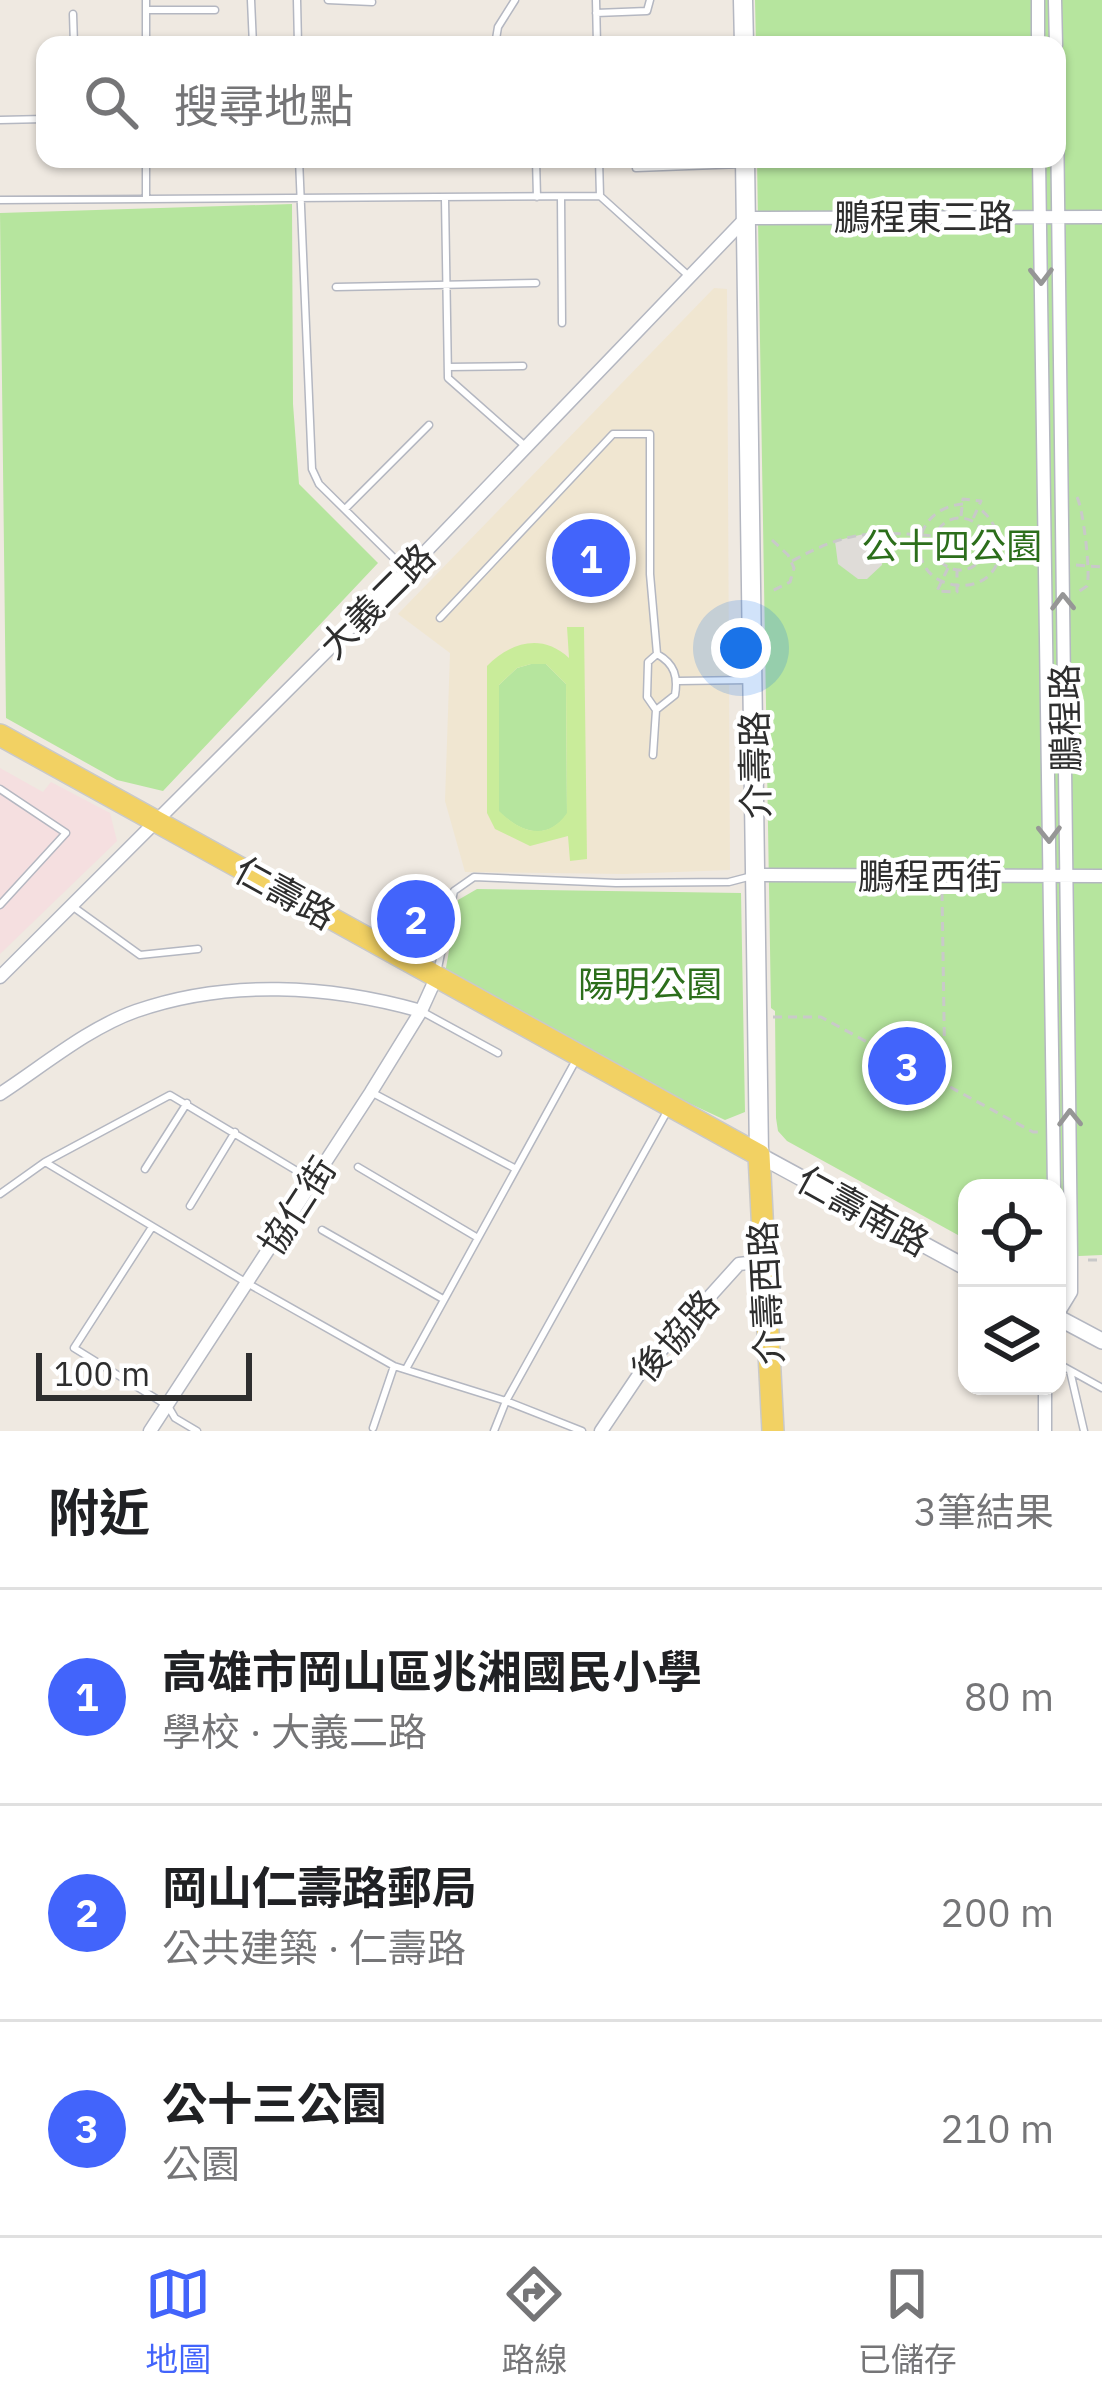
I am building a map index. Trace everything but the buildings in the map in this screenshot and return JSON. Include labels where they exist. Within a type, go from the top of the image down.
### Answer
[{"type":"main road","points":[[743,0],[744,36]]},
{"type":"main road","name":"介壽路","points":[[745,168],[759,1154]]},
{"type":"main road","name":"仁壽路","points":[[0,735],[759,1154]]},
{"type":"main road","name":"介壽西路","points":[[759,1154],[772,1431]]},
{"type":"street","points":[[1038,0],[1038,36]]},
{"type":"street","points":[[1055,0],[1056,36]]},
{"type":"street","name":"鵬程路","points":[[1039,168],[1054,1179]]},
{"type":"street","name":"鵬程路","points":[[1058,168],[1072,1292],[1066,1302]]},
{"type":"street","name":"鵬程東三路","points":[[746,218],[1102,217]]},
{"type":"street","name":"大義二路","points":[[0,977],[407,571],[746,218]]},
{"type":"street","name":"鵬程西街","points":[[757,874],[1102,876]]},
{"type":"street","name":"協仁街","points":[[150,1431],[371,1092],[422,1011],[436,978]]},
{"type":"street","points":[[0,1094],[133,1012],[164,1004],[239,990],[293,988],[373,998],[422,1011]]},
{"type":"street","name":"仁壽南路","points":[[759,1154],[958,1263]]},
{"type":"street","name":"後協路","points":[[601,1431],[638,1376],[739,1264],[765,1261]]},
{"type":"street","points":[[1066,1321],[1102,1341]]},
{"type":"street","points":[[1045,1395],[1045,1431]]},
{"type":"lane","points":[[146,0],[146,36]]},
{"type":"lane","points":[[251,0],[253,36]]},
{"type":"lane","points":[[297,0],[298,36]]},
{"type":"lane","points":[[328,0],[372,2]]},
{"type":"lane","points":[[497,36],[514,0]]},
{"type":"lane","points":[[596,0],[597,36]]},
{"type":"lane","points":[[596,14],[647,11],[650,0]]},
{"type":"lane","points":[[146,10],[215,10]]},
{"type":"lane","points":[[73,14],[74,36]]},
{"type":"lane","points":[[0,120],[36,119]]},
{"type":"lane","points":[[146,168],[146,199]]},
{"type":"lane","points":[[299,168],[312,469],[319,484],[407,571]]},
{"type":"lane","points":[[537,168],[537,197]]},
{"type":"lane","points":[[599,168],[600,196]]},
{"type":"lane","points":[[0,200],[600,196],[691,278]]},
{"type":"lane","points":[[445,197],[448,378],[527,447]]},
{"type":"lane","points":[[561,197],[562,323]]},
{"type":"lane","points":[[336,287],[536,283]]},
{"type":"lane","points":[[448,367],[523,366]]},
{"type":"lane","points":[[345,509],[429,425]]},
{"type":"lane","points":[[440,618],[613,434],[650,434],[650,574],[657,654]]},
{"type":"lane","points":[[656,710],[675,695],[678,681],[667,659],[657,654]]},
{"type":"lane","points":[[653,755],[656,710],[647,697],[648,662],[657,654]]},
{"type":"lane","points":[[678,681],[753,680]]},
{"type":"lane","points":[[0,789],[66,833],[0,905]]},
{"type":"lane","points":[[436,978],[454,891],[474,878],[729,882],[757,874]]},
{"type":"lane","points":[[72,906],[140,955],[198,949]]},
{"type":"lane","points":[[422,1011],[498,1053]]},
{"type":"lane","points":[[406,1370],[578,1057]]},
{"type":"lane","points":[[371,1092],[516,1169]]},
{"type":"lane","points":[[0,1194],[45,1162],[170,1096],[314,1180]]},
{"type":"lane","points":[[145,1169],[187,1103]]},
{"type":"lane","points":[[494,1431],[506,1401],[670,1105]]},
{"type":"lane","points":[[190,1206],[235,1132]]},
{"type":"lane","points":[[45,1162],[394,1366],[582,1431]]},
{"type":"lane","points":[[358,1167],[478,1238]]},
{"type":"lane","points":[[152,1227],[74,1348],[168,1406],[175,1418],[197,1431]]},
{"type":"lane","points":[[322,1230],[443,1299]]},
{"type":"lane","points":[[373,1428],[394,1366]]},
{"type":"lane","points":[[1066,1369],[1102,1388]]},
{"type":"lane","points":[[1070,1371],[1084,1431]]},
{"type":"path","points":[[1075,494],[1082,503],[1083,546],[1091,567],[1088,586],[1076,593]]},
{"type":"path","points":[[961,518],[963,499],[981,501],[972,521]]},
{"type":"path","points":[[963,504],[945,505],[934,512],[920,535],[923,562],[942,581],[957,585],[981,579],[992,570],[1001,547],[994,519],[978,507]]},
{"type":"path","points":[[961,518],[972,521],[986,544],[977,562],[958,569],[949,567],[935,551],[936,536],[948,520],[961,518]]},
{"type":"path","points":[[793,561],[859,535],[893,530],[936,536]]},
{"type":"path","points":[[772,540],[793,561]]},
{"type":"path","points":[[986,544],[1036,547]]},
{"type":"path","points":[[1076,547],[1083,546]]},
{"type":"path","points":[[772,591],[790,582],[793,561]]},
{"type":"path","points":[[1076,566],[1102,567]]},
{"type":"path","points":[[949,567],[937,591],[957,592],[958,569]]},
{"type":"path","points":[[942,890],[945,1084]]},
{"type":"path","points":[[757,1017],[821,1016],[1033,1132],[1053,1132]]},
{"type":"path","points":[[1088,1260],[1102,1260]]},
{"type":"shaded area","points":[[714,288],[727,289],[730,870],[465,872],[445,801],[450,653],[398,614]]},
{"type":"shaded area","points":[[872,532],[882,549],[882,565],[867,579],[858,579],[838,564],[835,541]]},
{"type":"shaded area","points":[[0,768],[43,792],[51,782],[110,813],[117,841],[0,954]]},
{"type":"green space","name":"公十四公園","points":[[755,0],[1102,0],[1102,1255],[1066,1257],[1066,1179],[958,1179],[958,1235],[787,1141],[778,1131],[775,1011],[771,1008],[757,168],[1066,168],[1066,36],[756,36]]},
{"type":"green space","points":[[292,204],[293,404],[299,484],[378,563],[163,791],[117,780],[6,718],[0,213]]},
{"type":"green space","points":[[567,627],[584,627],[587,859],[570,861],[568,836],[530,846],[495,829],[487,813],[487,666],[506,651],[527,644],[548,645],[569,658]],"holes":[[[546,664],[566,684],[567,813],[551,828],[533,831],[499,811],[499,685],[517,668]]]},
{"type":"green space","points":[[546,664],[566,684],[567,814],[542,831],[525,829],[499,812],[499,685],[517,668]]},
{"type":"green space","name":"陽明公園","points":[[477,889],[741,893],[745,1112],[725,1120],[575,1050],[444,979],[458,900]]},
{"type":"place","name":"高雄市岡山區兆湘國民小學","points":[[591,558]]},
{"type":"place","name":"岡山仁壽路郵局","points":[[416,919]]},
{"type":"place","name":"公十三公園","points":[[907,1066]]}]
